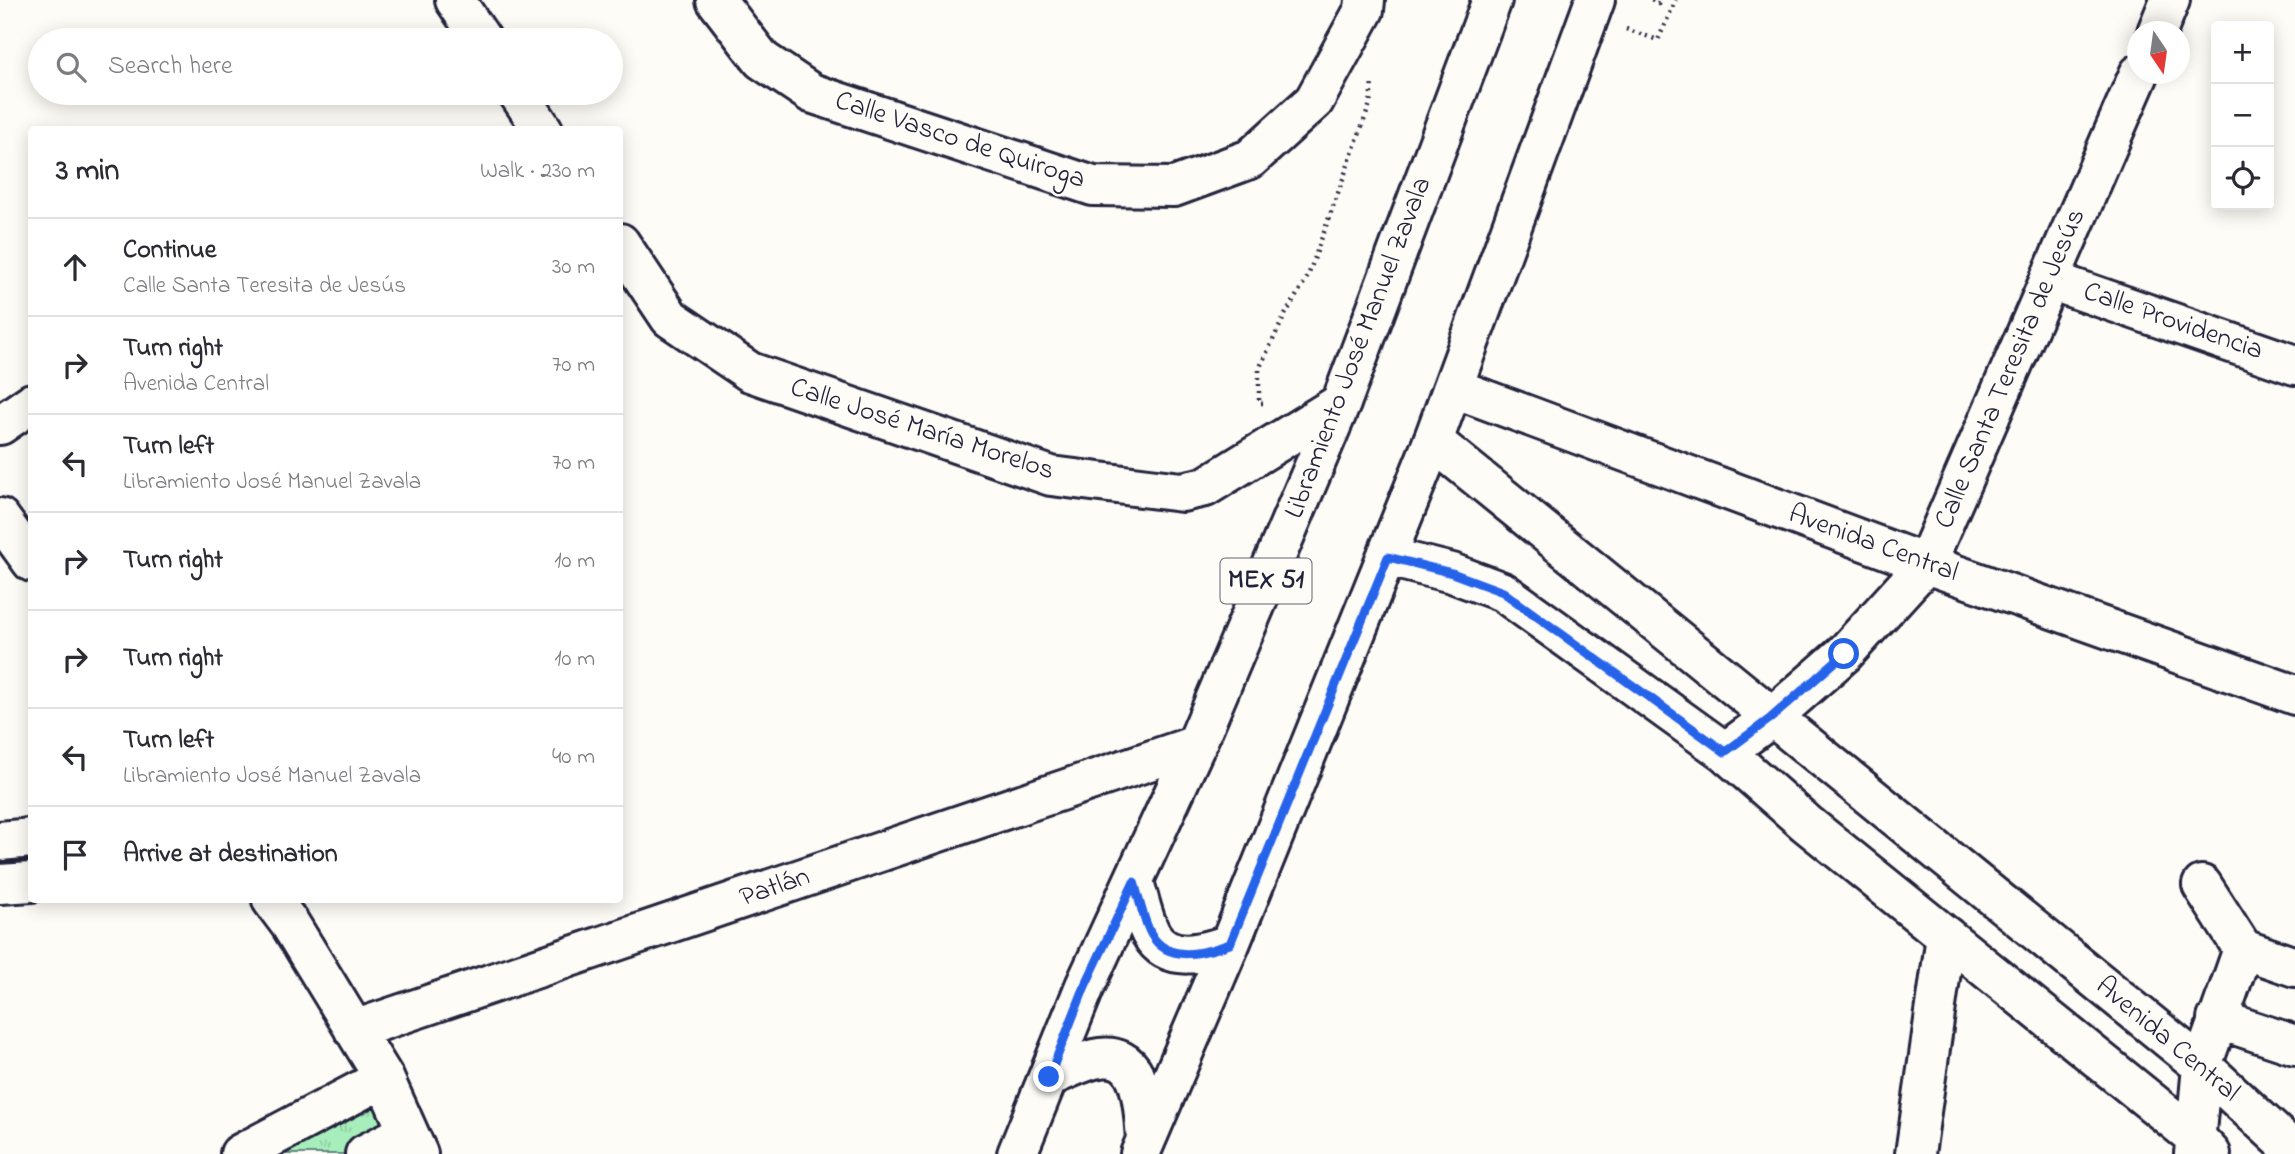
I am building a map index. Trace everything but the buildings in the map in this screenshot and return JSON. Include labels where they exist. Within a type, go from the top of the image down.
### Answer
[{"type":"street","points":[[455,0],[474,28]]},
{"type":"street","name":"Calle Vasco de Quiroga","points":[[716,0],[762,60],[811,93],[1093,186],[1174,187],[1250,159],[1314,100],[1364,10],[1365,0]]},
{"type":"street","name":"Libramiento José Manuel Zavala","points":[[1017,1154],[1085,986],[1196,745],[1341,403],[1493,0]]},
{"type":"street","points":[[2161,21],[2170,0]]},
{"type":"street","points":[[1144,1148],[1388,557],[1454,388],[1592,8]]},
{"type":"street","name":"Calle Santa Teresita de Jesús","points":[[1725,752],[1771,718],[1844,654],[1926,564],[2135,84]]},
{"type":"street","points":[[526,105],[540,126]]},
{"type":"street","name":"Calle José María Morelos","points":[[623,248],[670,318],[750,372],[1051,476],[1182,492],[1205,487],[1341,403]]},
{"type":"street","name":"Calle Providencia","points":[[2050,279],[2295,365]]},
{"type":"street","name":"Avenida Central","points":[[1454,388],[1926,564],[2295,695]]},
{"type":"street","points":[[0,425],[28,406]]},
{"type":"street","name":"Avenida Central","points":[[1433,441],[2202,1066],[2295,1152]]},
{"type":"street","points":[[0,518],[28,556]]},
{"type":"street","name":"Avenida Central","points":[[1388,557],[1452,573],[1503,592],[1725,752],[1807,824],[1946,936],[2200,1149]]},
{"type":"street","name":"Patlán","points":[[354,1030],[1196,745]]},
{"type":"street","points":[[1866,872],[1905,825]]},
{"type":"street","points":[[0,841],[28,838]]},
{"type":"street","points":[[0,884],[28,882]]},
{"type":"street","points":[[1134,882],[1152,935],[1165,949],[1184,955],[1209,952],[1230,944]]},
{"type":"street","points":[[2202,885],[2243,950],[2295,967]]},
{"type":"street","points":[[274,903],[290,924],[384,1078],[413,1143],[365,1154]]},
{"type":"street","points":[[1915,1154],[1946,936]]},
{"type":"street","points":[[2200,1149],[2202,1066],[2243,950]]},
{"type":"street","points":[[2217,1019],[2295,1045]]},
{"type":"street","points":[[1049,1077],[1095,1058],[1116,1058],[1133,1069],[1141,1091],[1144,1148]]},
{"type":"street","points":[[240,1154],[384,1078]]},
{"type":"path","points":[[1652,0],[1658,4],[1660,0]]},
{"type":"path","points":[[1592,8],[1658,40],[1676,0]]},
{"type":"path","points":[[1272,403],[1259,403],[1259,369],[1285,315],[1308,276],[1370,104],[1374,71]]},
{"type":"green space","points":[[384,1078],[408,1132],[365,1154],[240,1154]]},
{"type":"route","points":[[1049,1077],[1085,986],[1134,882],[1152,935],[1165,949],[1184,955],[1209,952],[1230,944],[1388,557],[1452,573],[1503,592],[1725,752],[1771,718],[1844,654]]}]
